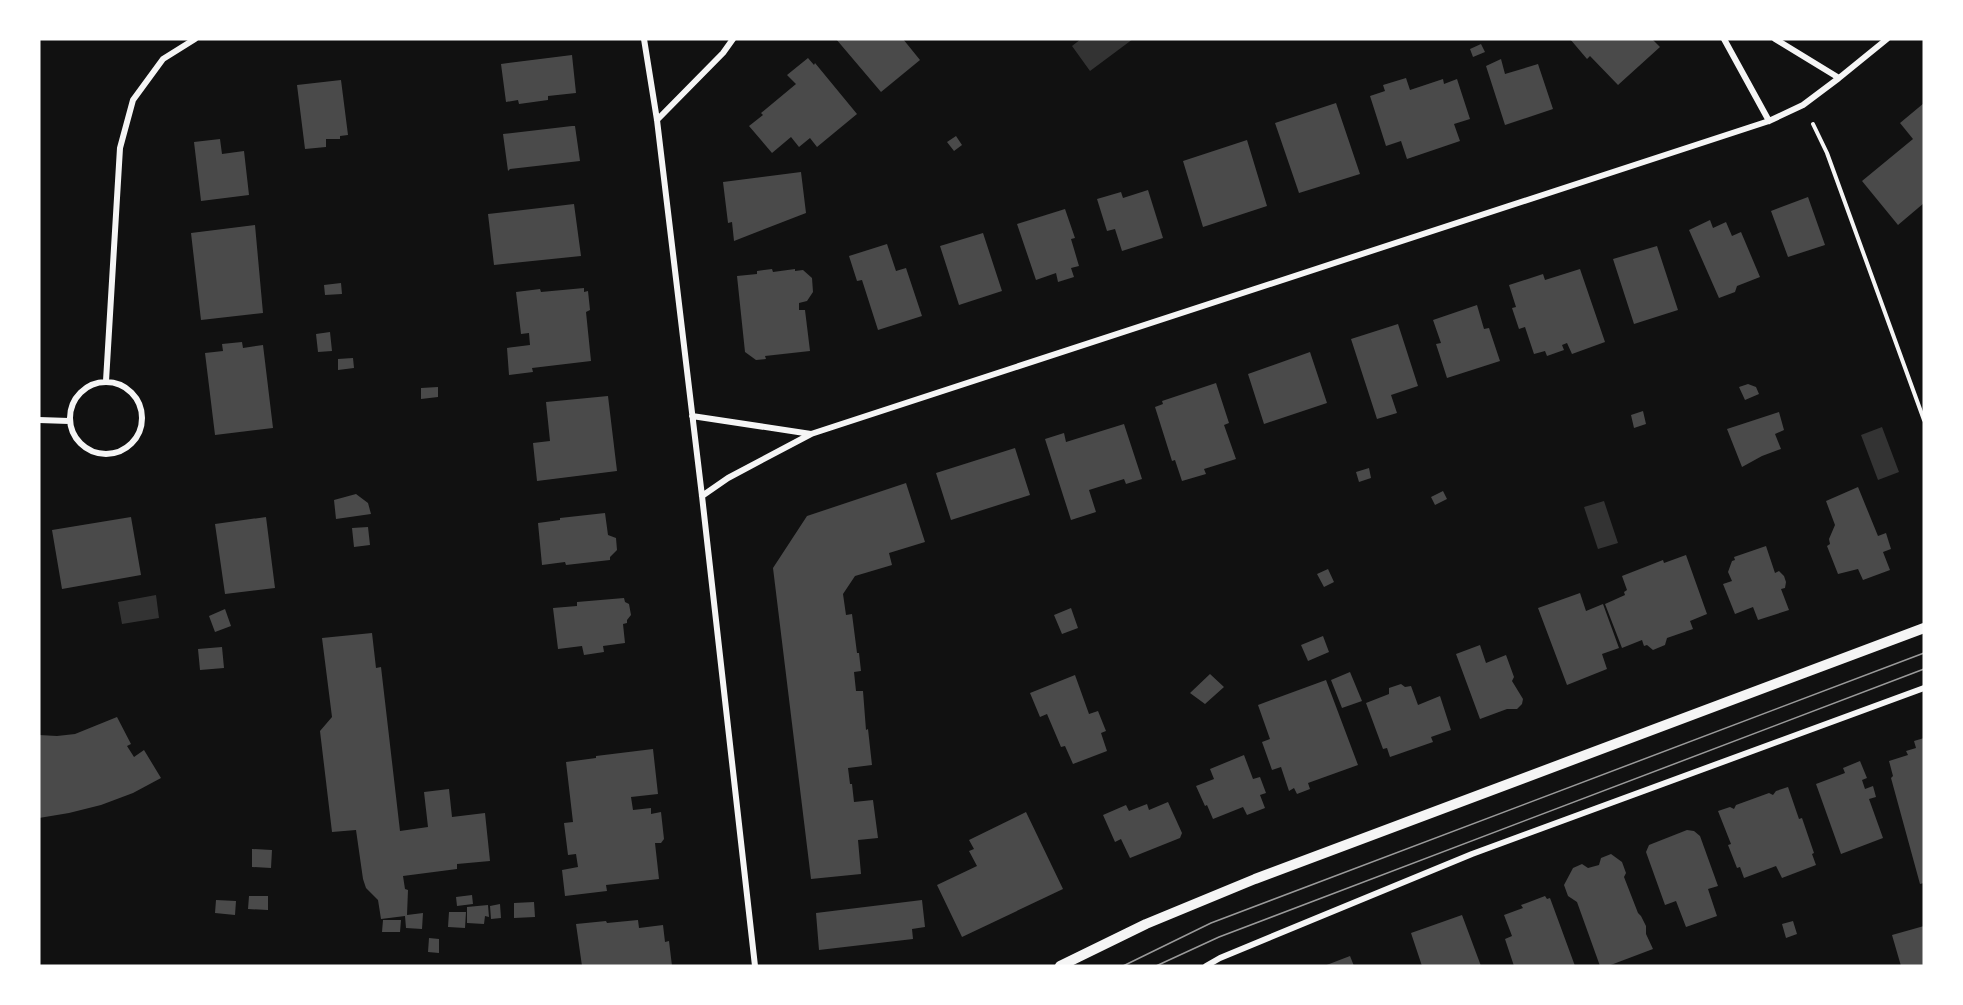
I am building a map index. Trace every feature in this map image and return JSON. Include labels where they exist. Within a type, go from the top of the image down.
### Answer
[{"type":"street","points":[[106,381],[120,148],[133,100],[163,59],[195,39]]},
{"type":"street","points":[[644,39],[657,120],[702,496],[754,966]]},
{"type":"street","points":[[657,120],[723,53],[733,39]]},
{"type":"street","points":[[1724,39],[1769,121]]},
{"type":"street","points":[[1775,39],[1839,78]]},
{"type":"street","points":[[702,496],[729,478],[812,434],[1769,121],[1803,105],[1887,39]]},
{"type":"street","points":[[106,381],[124,386],[138,399],[143,417],[138,435],[126,449],[108,455],[90,451],[75,439],[69,421],[71,406],[79,393],[91,384],[106,381]]},
{"type":"street","points":[[692,416],[812,434]]},
{"type":"street","points":[[39,420],[69,421]]},
{"type":"street","points":[[1060,966],[1146,924],[1255,879],[1924,628]]},
{"type":"street","points":[[1206,966],[1220,958],[1472,854],[1924,688]]},
{"type":"path","points":[[1803,105],[1827,153],[1924,420]]},
{"type":"shaded area","points":[[1081,39],[1133,39],[1090,71],[1072,46]]},
{"type":"shaded area","points":[[1882,427],[1899,472],[1878,480],[1861,435]]},
{"type":"shaded area","points":[[1604,501],[1618,543],[1598,549],[1584,507]]},
{"type":"shaded area","points":[[156,595],[159,618],[122,624],[118,602]]},
{"type":"building","points":[[836,39],[903,39],[920,60],[881,92]]},
{"type":"building","points":[[1570,39],[1652,39],[1660,47],[1618,85],[1590,56],[1587,59]]},
{"type":"building","points":[[1481,44],[1485,52],[1473,57],[1470,49]]},
{"type":"building","points":[[572,55],[576,93],[548,96],[548,100],[519,104],[518,100],[506,102],[501,64]]},
{"type":"building","points":[[808,58],[814,65],[815,63],[857,114],[817,147],[810,138],[799,147],[791,137],[772,153],[749,126],[796,84],[787,75]]},
{"type":"building","points":[[1501,59],[1505,74],[1538,64],[1553,109],[1505,125],[1486,66]]},
{"type":"building","points":[[1406,78],[1410,90],[1443,79],[1444,84],[1457,79],[1470,119],[1454,124],[1460,141],[1407,159],[1401,141],[1386,146],[1370,96],[1385,91],[1383,85]]},
{"type":"building","points":[[341,80],[348,135],[340,136],[340,139],[326,139],[326,147],[305,149],[297,85]]},
{"type":"building","points":[[1336,103],[1360,174],[1299,193],[1275,123]]},
{"type":"building","points":[[1924,103],[1924,203],[1898,225],[1862,181],[1913,139],[1900,123]]},
{"type":"building","points":[[575,126],[580,161],[508,171],[503,134]]},
{"type":"building","points":[[956,136],[962,145],[954,151],[947,142]]},
{"type":"building","points":[[220,139],[222,154],[244,151],[249,195],[201,201],[194,142]]},
{"type":"building","points":[[1247,140],[1267,206],[1203,227],[1183,161]]},
{"type":"building","points":[[801,172],[806,213],[734,241],[732,222],[728,223],[723,182]]},
{"type":"building","points":[[1148,190],[1163,238],[1122,251],[1115,229],[1107,231],[1097,199],[1121,192],[1123,198]]},
{"type":"building","points":[[1808,197],[1825,245],[1788,257],[1771,211]]},
{"type":"building","points":[[574,204],[581,256],[494,265],[488,214]]},
{"type":"building","points":[[1065,209],[1075,238],[1071,239],[1079,266],[1071,268],[1074,277],[1058,282],[1056,273],[1036,280],[1017,224]]},
{"type":"building","points":[[1710,220],[1713,228],[1726,222],[1732,236],[1741,232],[1760,277],[1737,286],[1735,292],[1719,298],[1689,230]]},
{"type":"building","points":[[255,225],[263,313],[201,320],[191,233]]},
{"type":"building","points":[[983,233],[1002,291],[959,305],[940,246]]},
{"type":"building","points":[[887,244],[896,271],[906,268],[922,316],[878,330],[862,280],[857,281],[849,256]]},
{"type":"building","points":[[1657,246],[1678,310],[1634,324],[1613,259]]},
{"type":"building","points":[[772,269],[773,272],[803,270],[812,278],[813,292],[807,301],[799,303],[799,310],[805,310],[810,351],[765,356],[766,359],[756,360],[745,352],[737,276],[757,274],[757,271]]},
{"type":"building","points":[[1580,269],[1605,342],[1572,354],[1567,343],[1562,345],[1564,350],[1547,356],[1545,351],[1534,354],[1525,327],[1519,329],[1512,308],[1516,307],[1509,285],[1543,274],[1545,280]]},
{"type":"building","points":[[341,283],[342,294],[325,295],[324,285]]},
{"type":"building","points":[[584,288],[584,292],[588,291],[590,310],[586,312],[591,361],[532,368],[533,372],[509,375],[507,348],[530,345],[529,333],[521,334],[516,292]]},
{"type":"building","points":[[1477,305],[1484,329],[1489,328],[1500,361],[1447,378],[1436,344],[1441,343],[1433,320]]},
{"type":"building","points":[[1398,324],[1418,386],[1391,395],[1397,413],[1377,419],[1351,339]]},
{"type":"building","points":[[330,332],[332,351],[318,352],[316,334]]},
{"type":"building","points":[[242,342],[243,348],[263,345],[273,428],[215,435],[205,353],[223,351],[222,344]]},
{"type":"building","points":[[1310,352],[1327,403],[1264,424],[1248,374]]},
{"type":"building","points":[[353,358],[354,368],[338,370],[338,359]]},
{"type":"building","points":[[1216,383],[1229,423],[1224,425],[1236,459],[1204,469],[1206,474],[1182,481],[1175,460],[1172,461],[1155,407],[1163,404],[1162,401]]},
{"type":"building","points":[[1748,384],[1756,387],[1759,394],[1745,400],[1739,387]]},
{"type":"building","points":[[438,387],[438,397],[421,399],[421,388]]},
{"type":"building","points":[[608,396],[617,471],[537,481],[533,443],[550,441],[546,402]]},
{"type":"building","points":[[1643,411],[1646,424],[1634,428],[1631,415]]},
{"type":"building","points":[[1779,412],[1784,430],[1775,434],[1781,449],[1742,467],[1727,429]]},
{"type":"building","points":[[1124,424],[1142,479],[1126,484],[1124,479],[1089,490],[1096,512],[1071,520],[1045,439],[1064,433],[1066,442]]},
{"type":"building","points":[[1015,448],[1030,495],[951,520],[936,473]]},
{"type":"building","points":[[1369,468],[1371,478],[1359,482],[1356,472]]},
{"type":"building","points":[[906,483],[925,542],[889,553],[892,565],[855,576],[843,594],[846,615],[852,614],[857,653],[859,653],[861,671],[854,672],[856,691],[863,691],[872,765],[848,768],[850,784],[852,784],[854,802],[873,800],[878,838],[858,840],[861,874],[811,879],[773,568],[807,516]]},
{"type":"building","points":[[1858,487],[1878,536],[1886,533],[1891,549],[1883,552],[1890,570],[1863,580],[1858,569],[1838,574],[1827,546],[1830,544],[1829,539],[1835,525],[1826,501]]},
{"type":"building","points":[[1443,491],[1447,499],[1435,505],[1431,497]]},
{"type":"building","points":[[356,494],[368,503],[371,514],[336,519],[334,500]]},
{"type":"building","points":[[605,513],[608,535],[616,538],[617,550],[610,560],[542,565],[538,523]]},
{"type":"building","points":[[131,517],[141,575],[62,589],[52,530]]},
{"type":"building","points":[[266,517],[275,588],[225,594],[215,524]]},
{"type":"building","points":[[368,527],[370,545],[354,547],[352,528]]},
{"type":"building","points":[[1766,546],[1775,573],[1779,571],[1784,576],[1785,588],[1781,589],[1789,610],[1758,620],[1753,607],[1735,614],[1723,584],[1732,581],[1728,572],[1732,561],[1735,560],[1734,557]]},
{"type":"building","points":[[1686,555],[1707,614],[1690,621],[1693,629],[1667,638],[1665,645],[1653,650],[1647,645],[1644,646],[1642,640],[1622,648],[1605,604],[1625,595],[1624,592],[1627,590],[1622,576],[1663,560],[1664,563]]},
{"type":"building","points":[[1328,569],[1334,582],[1324,587],[1317,574]]},
{"type":"building","points":[[1580,593],[1586,611],[1603,604],[1619,648],[1602,654],[1607,669],[1567,685],[1538,608]]},
{"type":"building","points":[[624,598],[629,604],[631,615],[627,623],[623,624],[625,643],[603,646],[604,652],[584,655],[582,646],[558,649],[553,608],[577,606],[577,602]]},
{"type":"building","points":[[1071,608],[1078,628],[1062,634],[1054,615]]},
{"type":"building","points":[[225,609],[231,626],[215,632],[209,616]]},
{"type":"building","points":[[372,633],[376,668],[381,667],[400,831],[428,827],[424,792],[449,789],[452,817],[485,813],[490,861],[457,864],[457,869],[403,876],[405,889],[408,890],[407,915],[423,913],[422,929],[406,928],[405,916],[381,919],[378,900],[366,888],[363,879],[356,830],[332,832],[320,731],[332,717],[322,638]]},
{"type":"building","points":[[1323,636],[1329,652],[1308,661],[1301,645]]},
{"type":"building","points":[[1480,645],[1486,663],[1506,655],[1514,677],[1512,681],[1523,699],[1517,709],[1507,709],[1480,719],[1456,654]]},
{"type":"building","points":[[222,647],[224,668],[200,670],[198,649]]},
{"type":"building","points":[[1350,672],[1362,701],[1342,708],[1331,680]]},
{"type":"building","points":[[1210,674],[1224,687],[1205,704],[1190,693]]},
{"type":"building","points":[[1075,675],[1089,714],[1098,711],[1106,731],[1101,733],[1107,751],[1073,764],[1065,746],[1061,747],[1047,714],[1040,717],[1030,693]]},
{"type":"building","points":[[1326,680],[1358,765],[1308,783],[1310,789],[1297,794],[1294,788],[1289,791],[1281,767],[1272,770],[1262,742],[1270,739],[1258,705]]},
{"type":"building","points":[[1401,684],[1405,687],[1411,686],[1418,705],[1440,696],[1451,730],[1431,737],[1433,742],[1390,757],[1387,748],[1383,749],[1366,703],[1389,694],[1389,688]]},
{"type":"building","points":[[117,717],[131,744],[127,746],[134,757],[144,750],[161,778],[133,793],[101,805],[39,818],[39,735],[75,734]]},
{"type":"building","points":[[1924,738],[1924,883],[1920,884],[1891,778],[1893,776],[1889,761],[1908,755],[1906,751],[1916,748],[1914,741]]},
{"type":"building","points":[[653,749],[658,794],[631,797],[633,810],[651,808],[651,814],[661,812],[664,839],[661,843],[655,843],[659,879],[606,885],[607,891],[565,896],[562,870],[578,867],[576,854],[568,855],[564,823],[573,822],[566,762]]},
{"type":"building","points":[[1244,755],[1253,779],[1260,777],[1266,793],[1260,795],[1265,808],[1247,815],[1243,807],[1213,819],[1196,786],[1214,779],[1210,769]]},
{"type":"building","points":[[1860,761],[1867,778],[1862,780],[1865,789],[1873,786],[1876,797],[1869,799],[1883,838],[1841,854],[1816,784],[1845,773],[1843,768]]},
{"type":"building","points":[[1788,787],[1799,819],[1802,818],[1816,865],[1782,878],[1776,866],[1744,878],[1740,867],[1737,868],[1728,845],[1731,844],[1718,811],[1730,807],[1734,809],[1736,805],[1769,793],[1773,795],[1776,791]]},
{"type":"building","points":[[1168,802],[1182,833],[1180,838],[1130,858],[1121,839],[1115,842],[1103,815],[1126,805],[1129,811],[1147,804],[1149,810]]},
{"type":"building","points":[[1026,812],[1063,889],[962,937],[937,885],[977,866],[969,851],[974,849],[969,840]]},
{"type":"building","points":[[1687,830],[1694,831],[1700,836],[1718,886],[1708,889],[1717,916],[1686,927],[1676,901],[1665,905],[1646,852],[1649,845]]},
{"type":"building","points":[[252,849],[272,850],[271,868],[252,867]]},
{"type":"building","points":[[1611,854],[1622,862],[1626,873],[1624,877],[1638,913],[1646,926],[1646,934],[1653,949],[1608,966],[1600,966],[1577,902],[1568,896],[1564,885],[1573,868],[1582,864],[1588,868],[1599,865],[1601,858]]},
{"type":"building","points":[[472,895],[473,904],[457,906],[456,897]]},
{"type":"building","points":[[249,896],[268,896],[268,910],[248,909]]},
{"type":"building","points":[[1545,896],[1547,899],[1550,898],[1575,966],[1514,966],[1505,939],[1512,936],[1504,915],[1523,908],[1521,905]]},
{"type":"building","points":[[216,900],[236,901],[235,915],[215,913]]},
{"type":"building","points":[[922,900],[925,927],[912,929],[913,939],[819,950],[816,913]]},
{"type":"building","points":[[534,902],[535,917],[514,918],[514,903]]},
{"type":"building","points":[[500,904],[501,918],[491,919],[490,906]]},
{"type":"building","points":[[488,905],[489,917],[485,916],[484,924],[467,923],[467,907]]},
{"type":"building","points":[[449,912],[466,912],[465,928],[448,927]]},
{"type":"building","points":[[1462,915],[1481,966],[1422,966],[1411,933]]},
{"type":"building","points":[[383,920],[401,920],[400,932],[382,932]]},
{"type":"building","points":[[638,920],[639,928],[663,925],[665,942],[669,941],[672,966],[582,966],[576,924]]},
{"type":"building","points":[[1793,921],[1797,934],[1786,938],[1782,924]]},
{"type":"building","points":[[1924,926],[1924,966],[1901,966],[1892,935]]},
{"type":"building","points":[[429,938],[439,939],[439,953],[428,952]]},
{"type":"building","points":[[1350,956],[1354,966],[1324,966]]},
{"type":"tram line","points":[[1123,966],[1211,923],[1924,653]]},
{"type":"tram line","points":[[1156,966],[1219,937],[1924,669]]}]
